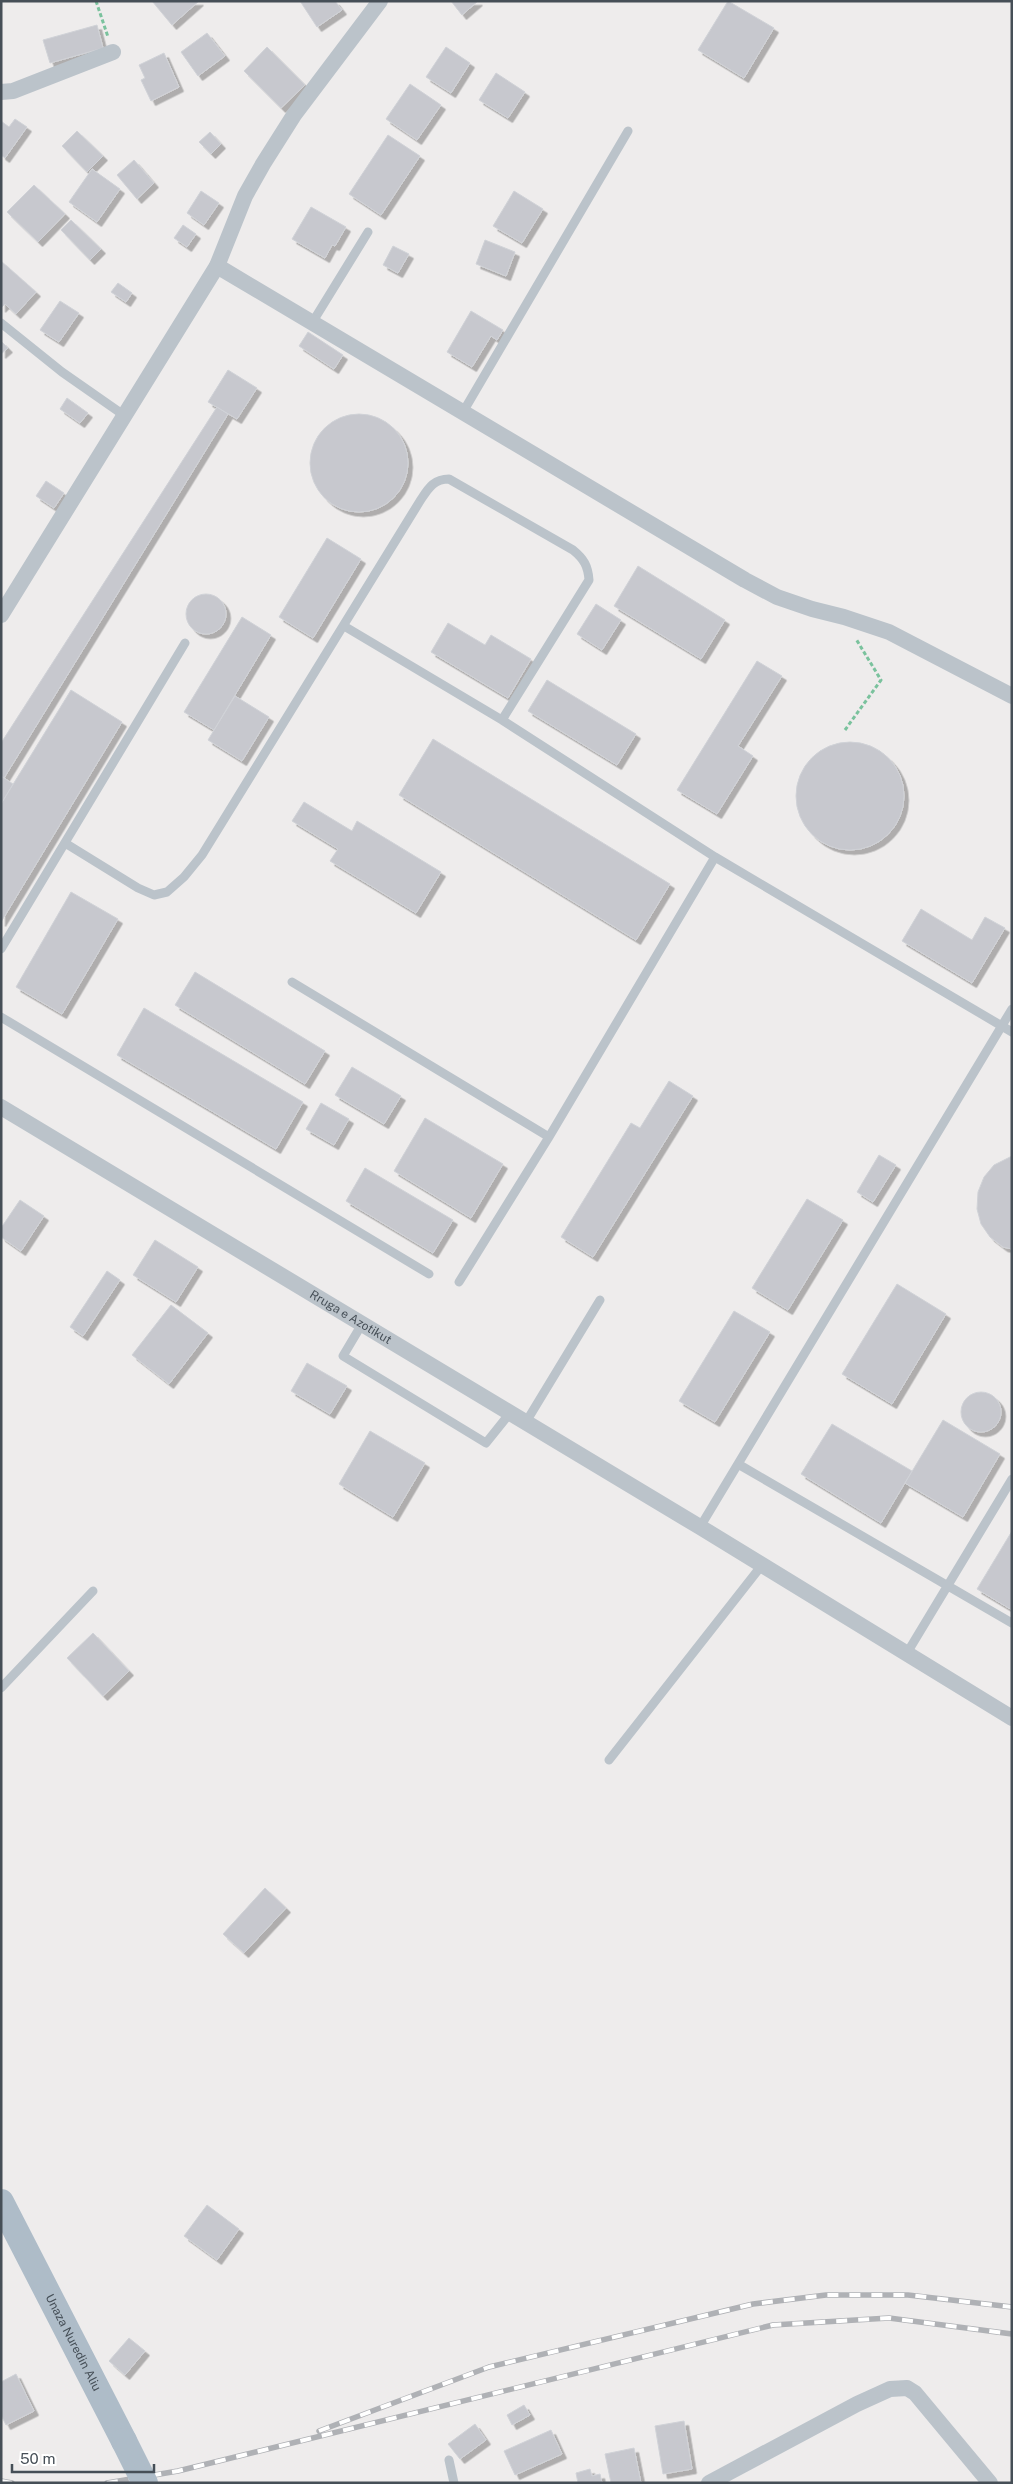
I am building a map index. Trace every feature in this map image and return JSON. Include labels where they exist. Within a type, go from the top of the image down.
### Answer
[{"type":"main road","name":"Unaza Nuredin Aliu","points":[[1,2202],[146,2483]]},
{"type":"street","points":[[2,611],[217,266],[245,196],[294,115],[380,1]]},
{"type":"street","points":[[1,92],[13,91],[113,52]]},
{"type":"street","points":[[217,266],[745,580],[777,597],[889,632],[1012,696]]},
{"type":"street","name":"Rruga e Azotikut","points":[[1,1107],[700,1527],[1012,1718]]},
{"type":"street","points":[[709,2483],[857,2404],[890,2389],[900,2388],[906,2388],[914,2394],[990,2483]]},
{"type":"lane","points":[[464,412],[628,131]]},
{"type":"lane","points":[[312,323],[368,232]]},
{"type":"lane","points":[[1,323],[62,372],[125,416]]},
{"type":"lane","points":[[65,843],[138,888],[154,895],[167,892],[184,877],[202,855],[420,501],[431,484],[440,479],[449,479],[573,550],[583,558],[588,569],[588,580],[502,720]]},
{"type":"lane","points":[[344,626],[502,720],[715,857],[1012,1032]]},
{"type":"lane","points":[[1,949],[185,643]]},
{"type":"lane","points":[[459,1282],[549,1137],[715,857]]},
{"type":"lane","points":[[292,982],[549,1137]]},
{"type":"lane","points":[[700,1527],[1012,1009]]},
{"type":"lane","points":[[1,1017],[429,1274]]},
{"type":"lane","points":[[526,1422],[600,1300]]},
{"type":"lane","points":[[362,1324],[343,1356],[486,1443],[510,1413]]},
{"type":"lane","points":[[738,1464],[1012,1623]]},
{"type":"lane","points":[[907,1654],[1012,1479]]},
{"type":"lane","points":[[609,1760],[762,1565]]},
{"type":"lane","points":[[1,1688],[93,1590]]},
{"type":"lane","points":[[449,2460],[454,2483]]},
{"type":"path","points":[[96,1],[113,52]]},
{"type":"path","points":[[844,617],[881,680],[845,730]]},
{"type":"building","points":[[152,1],[199,1],[172,25]]},
{"type":"building","points":[[300,1],[335,1],[342,10],[317,27]]},
{"type":"building","points":[[451,1],[478,1],[462,15]]},
{"type":"building","points":[[728,1],[774,28],[744,78],[698,50]]},
{"type":"building","points":[[97,25],[103,48],[50,63],[43,40]]},
{"type":"building","points":[[207,33],[225,56],[198,76],[181,52]]},
{"type":"building","points":[[267,47],[305,85],[281,108],[244,71]]},
{"type":"building","points":[[446,47],[470,63],[451,93],[426,77]]},
{"type":"building","points":[[164,53],[179,87],[151,101],[141,80],[145,78],[139,65]]},
{"type":"building","points":[[496,73],[525,92],[508,118],[479,100]]},
{"type":"building","points":[[410,84],[441,105],[417,140],[386,119]]},
{"type":"building","points":[[15,119],[27,127],[5,158],[1,155],[1,121],[9,127]]},
{"type":"building","points":[[77,131],[103,156],[87,172],[62,146]]},
{"type":"building","points":[[210,132],[221,144],[211,154],[199,142]]},
{"type":"building","points":[[388,135],[420,156],[381,215],[349,194]]},
{"type":"building","points":[[134,160],[154,183],[137,199],[117,175]]},
{"type":"building","points":[[92,169],[120,189],[97,222],[69,202]]},
{"type":"building","points":[[34,185],[65,214],[38,242],[7,212]]},
{"type":"building","points":[[201,191],[219,203],[204,225],[187,213]]},
{"type":"building","points":[[514,191],[543,209],[522,243],[493,226]]},
{"type":"building","points":[[311,207],[346,227],[335,246],[332,245],[325,258],[292,239]]},
{"type":"building","points":[[71,220],[101,249],[90,260],[61,230]]},
{"type":"building","points":[[183,225],[196,234],[187,247],[174,238]]},
{"type":"building","points":[[485,240],[515,252],[506,276],[476,264]]},
{"type":"building","points":[[393,246],[409,254],[398,273],[383,265]]},
{"type":"building","points":[[1,261],[36,292],[16,314],[5,304],[1,308]]},
{"type":"building","points":[[118,283],[132,293],[126,302],[111,292]]},
{"type":"building","points":[[60,301],[79,313],[59,342],[40,330]]},
{"type":"building","points":[[471,311],[503,330],[497,340],[491,336],[472,367],[447,352]]},
{"type":"building","points":[[308,332],[343,355],[334,369],[299,346]]},
{"type":"building","points":[[1,341],[8,348],[1,354]]},
{"type":"building","points":[[228,370],[257,388],[237,419],[208,402]]},
{"type":"building","points":[[67,398],[88,413],[80,423],[60,409]]},
{"type":"building","points":[[217,407],[228,414],[4,778],[1,776],[1,743]]},
{"type":"building","points":[[359,414],[369,415],[386,422],[400,436],[407,453],[407,473],[400,490],[386,504],[369,511],[359,512],[349,511],[332,504],[318,490],[311,473],[310,463],[311,453],[318,436],[332,422],[349,415]]},
{"type":"building","points":[[46,481],[64,493],[54,508],[36,496]]},
{"type":"building","points":[[327,538],[361,559],[313,638],[279,617]]},
{"type":"building","points":[[638,566],[725,620],[701,659],[614,606]]},
{"type":"building","points":[[202,594],[210,594],[217,597],[223,603],[226,614],[223,625],[217,631],[210,634],[202,634],[195,631],[189,625],[186,618],[186,610],[189,603],[195,597]]},
{"type":"building","points":[[596,604],[621,620],[602,650],[577,634]]},
{"type":"building","points":[[242,617],[271,635],[214,730],[184,712]]},
{"type":"building","points":[[448,623],[485,645],[491,635],[531,659],[508,698],[431,652]]},
{"type":"building","points":[[757,661],[782,676],[738,746],[753,756],[717,814],[677,790]]},
{"type":"building","points":[[547,680],[636,734],[617,765],[528,711]]},
{"type":"building","points":[[71,690],[122,722],[1,922],[1,804]]},
{"type":"building","points":[[235,696],[269,717],[242,761],[208,740]]},
{"type":"building","points":[[433,739],[670,884],[636,940],[399,795]]},
{"type":"building","points":[[850,742],[871,746],[888,758],[900,775],[904,796],[900,817],[888,834],[871,846],[850,850],[829,846],[812,834],[800,817],[796,796],[800,775],[812,758],[829,746]]},
{"type":"building","points":[[1,776],[13,784],[1,804]]},
{"type":"building","points":[[304,802],[352,831],[357,821],[441,872],[416,913],[330,861],[338,849],[292,821]]},
{"type":"building","points":[[71,892],[118,919],[62,1014],[16,987]]},
{"type":"building","points":[[921,909],[972,940],[985,917],[1005,928],[972,983],[902,941]]},
{"type":"building","points":[[195,972],[325,1051],[305,1084],[175,1005]]},
{"type":"building","points":[[144,1008],[303,1102],[276,1149],[117,1055]]},
{"type":"building","points":[[352,1067],[401,1096],[384,1124],[335,1095]]},
{"type":"building","points":[[669,1081],[693,1096],[593,1257],[561,1237],[631,1123],[640,1128]]},
{"type":"building","points":[[321,1103],[349,1119],[334,1145],[306,1129]]},
{"type":"building","points":[[425,1118],[503,1164],[471,1218],[394,1171]]},
{"type":"building","points":[[879,1155],[896,1165],[873,1202],[857,1192]]},
{"type":"building","points":[[1012,1156],[1012,1249],[1003,1247],[990,1237],[981,1224],[977,1209],[978,1192],[984,1177],[994,1165]]},
{"type":"building","points":[[365,1168],[453,1220],[433,1253],[346,1201]]},
{"type":"building","points":[[807,1199],[843,1220],[788,1310],[752,1288]]},
{"type":"building","points":[[20,1200],[44,1216],[21,1251],[1,1237],[1,1228]]},
{"type":"building","points":[[155,1240],[198,1267],[176,1302],[133,1275]]},
{"type":"building","points":[[107,1271],[120,1280],[83,1336],[70,1327]]},
{"type":"building","points":[[897,1284],[946,1314],[892,1404],[842,1374]]},
{"type":"building","points":[[171,1305],[208,1333],[169,1384],[132,1355]]},
{"type":"building","points":[[734,1311],[770,1332],[715,1422],[679,1401]]},
{"type":"building","points":[[307,1363],[347,1386],[330,1414],[291,1391]]},
{"type":"building","points":[[977,1392],[985,1392],[992,1395],[998,1401],[1001,1412],[998,1423],[992,1429],[985,1432],[977,1432],[970,1429],[964,1423],[961,1416],[961,1408],[964,1401],[970,1395]]},
{"type":"building","points":[[943,1420],[1000,1454],[963,1517],[905,1483]]},
{"type":"building","points":[[832,1424],[912,1471],[881,1523],[801,1474]]},
{"type":"building","points":[[370,1431],[425,1463],[393,1517],[339,1484]]},
{"type":"building","points":[[1012,1531],[1012,1610],[977,1589]]},
{"type":"building","points":[[93,1633],[129,1671],[103,1696],[67,1658]]},
{"type":"building","points":[[265,1888],[286,1908],[244,1953],[223,1934]]},
{"type":"building","points":[[207,2205],[239,2229],[217,2260],[184,2236]]},
{"type":"building","points":[[129,2338],[145,2351],[125,2375],[109,2361]]},
{"type":"building","points":[[16,2374],[34,2411],[6,2425],[1,2415],[1,2382]]},
{"type":"building","points":[[524,2405],[530,2415],[512,2425],[507,2415]]},
{"type":"building","points":[[684,2421],[692,2469],[663,2474],[655,2426]]},
{"type":"building","points":[[475,2424],[486,2440],[460,2459],[448,2444]]},
{"type":"building","points":[[551,2430],[562,2454],[515,2475],[504,2451]]},
{"type":"building","points":[[634,2448],[641,2483],[611,2483],[605,2454]]},
{"type":"building","points":[[590,2469],[592,2476],[600,2474],[602,2483],[578,2483],[576,2473]]},
{"type":"railway","points":[[319,2431],[489,2367],[753,2304],[826,2295],[908,2295],[1012,2307]]},
{"type":"railway","points":[[107,2483],[178,2471],[773,2325],[889,2318],[1012,2334]]},
{"type":"railway","points":[[1,2481],[12,2483]]}]
